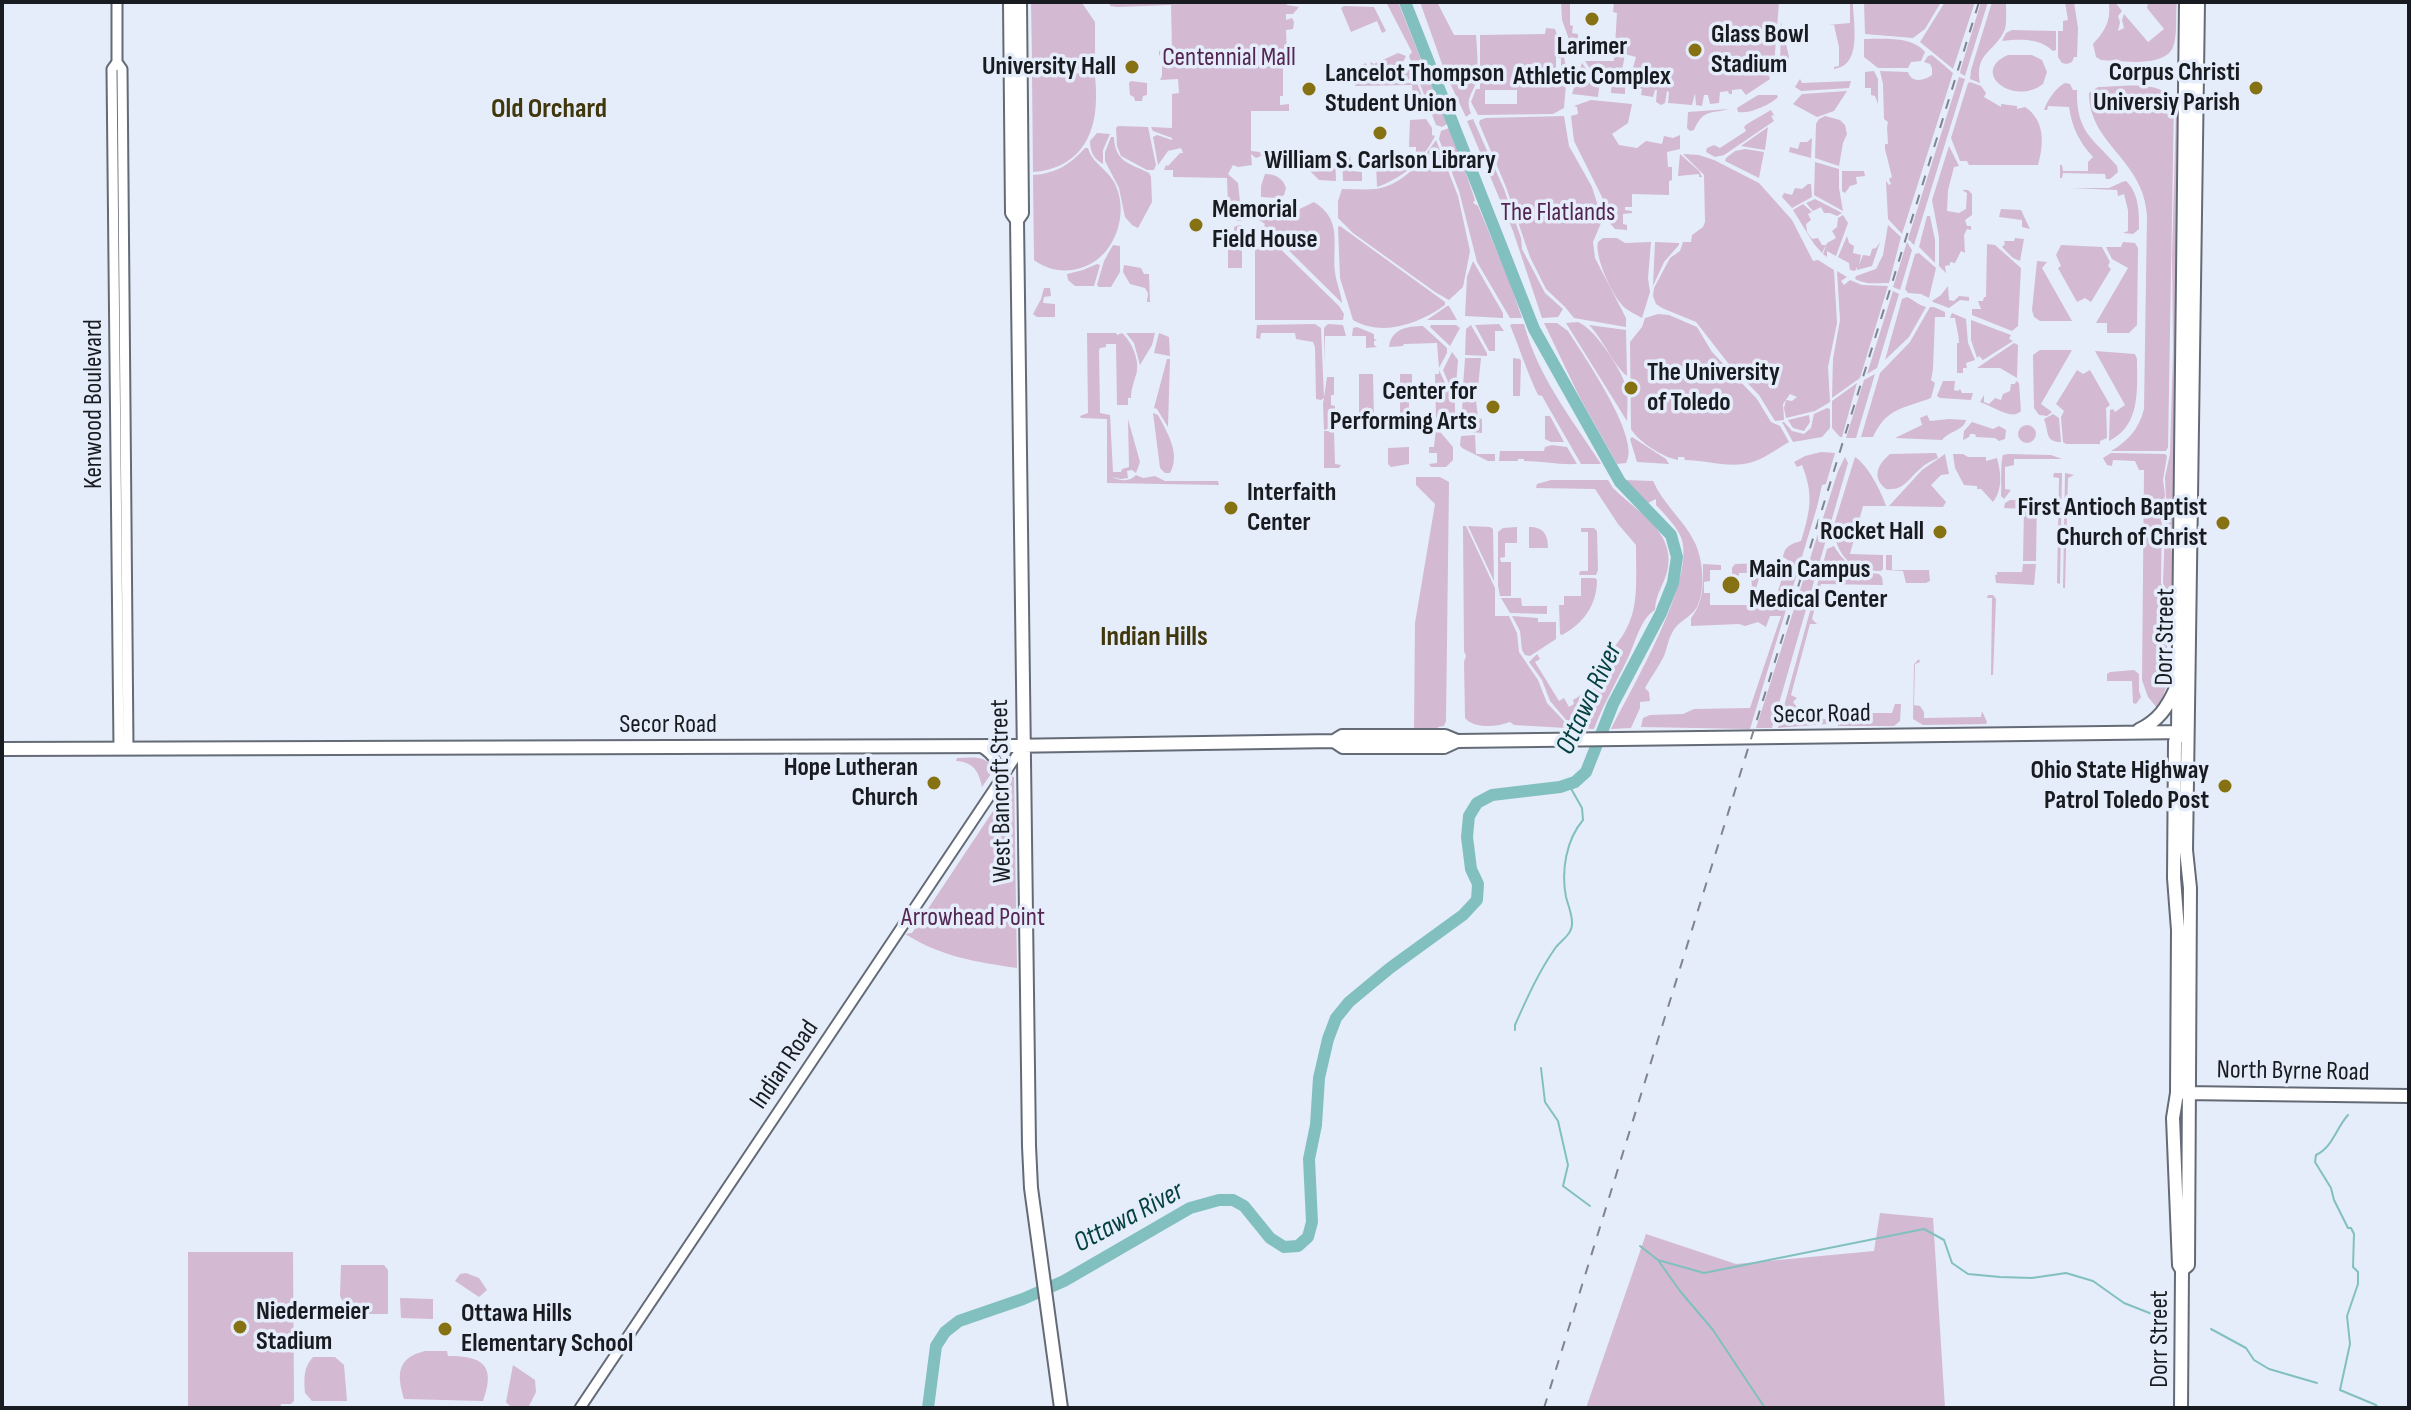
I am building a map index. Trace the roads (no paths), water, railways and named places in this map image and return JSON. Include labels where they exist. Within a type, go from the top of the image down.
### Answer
[{"type":"main road","name":"West Bancroft Street","points":[[1010,2],[1012,213],[1017,220],[1031,1188],[1061,1408]]},
{"type":"main road","name":"West Bancroft Street","points":[[1017,220],[1022,213],[1020,2]]},
{"type":"main road","name":"Dorr Street","points":[[2181,1408],[2182,1270],[2188,1265],[2174,863],[2175,742],[2183,732],[2186,2]]},
{"type":"main road","name":"Dorr Street","points":[[2183,732],[2179,681],[2193,344],[2198,2]]},
{"type":"main road","points":[[2183,275],[2186,341],[2193,344]]},
{"type":"main road","points":[[2132,733],[2151,724],[2162,714],[2179,681]]},
{"type":"main road","name":"Secor Road","points":[[2,749],[1023,746],[1334,741],[1342,736],[1445,736],[1457,741],[2183,732]]},
{"type":"main road","name":"North Byrne Road","points":[[2183,1093],[2409,1096]]},
{"type":"street","name":"Kenwood Boulevard","points":[[117,2],[117,62],[112,69],[124,748]]},
{"type":"street","points":[[978,746],[997,763],[1000,780]]},
{"type":"street","name":"Indian Road","points":[[580,1408],[1023,746]]},
{"type":"waterway","name":"Ottawa River","points":[[928,1408],[936,1346],[945,1332],[959,1321],[1064,1281],[1190,1208],[1219,1200],[1233,1200],[1244,1206],[1270,1238],[1284,1247],[1298,1246],[1308,1237],[1312,1222],[1309,1159],[1316,1125],[1319,1078],[1336,1018],[1349,1002],[1463,915],[1477,900],[1478,884],[1471,869],[1467,837],[1469,816],[1477,803],[1492,795],[1560,787],[1575,782],[1586,772],[1613,704],[1661,613],[1673,583],[1677,557],[1671,535],[1620,482],[1534,329],[1405,2]]},
{"type":"waterway","points":[[1515,1030],[1539,975],[1572,926],[1566,897],[1565,866],[1572,837],[1583,820],[1582,808],[1569,785]]},
{"type":"waterway","points":[[1541,1068],[1545,1102],[1558,1121],[1568,1165],[1563,1186],[1590,1206]]},
{"type":"waterway","points":[[2348,1115],[2326,1147],[2316,1155],[2315,1162],[2331,1188],[2348,1228],[2354,1234],[2353,1267],[2358,1272],[2358,1284],[2347,1316],[2350,1344],[2340,1390],[2378,1408]]},
{"type":"waterway","points":[[1640,1246],[1658,1260],[1704,1273],[1924,1229],[1944,1240],[1952,1263],[1968,1274],[2032,1278],[2066,1273],[2093,1281],[2124,1303],[2152,1314]]},
{"type":"waterway","points":[[1658,1260],[1713,1330],[1765,1408]]},
{"type":"waterway","points":[[2211,1329],[2246,1348],[2254,1360],[2269,1369],[2317,1383]]},
{"type":"railway","points":[[1544,1408],[1979,2]]},
{"type":"place","name":"Larimer Athletic Complex","points":[[1592,19]]},
{"type":"place","name":"Glass Bowl Stadium","points":[[1695,50]]},
{"type":"place","name":"University Hall","points":[[1132,67]]},
{"type":"place","name":"Corpus Christi Universiy Parish","points":[[2256,88]]},
{"type":"place","name":"Lancelot Thompson Student Union","points":[[1309,89]]},
{"type":"place","name":"William S. Carlson Library","points":[[1380,133]]},
{"type":"place","name":"Memorial Field House","points":[[1196,225]]},
{"type":"place","name":"The University of Toledo","points":[[1631,388]]},
{"type":"place","name":"Center for Performing Arts","points":[[1493,407]]},
{"type":"place","name":"Interfaith Center","points":[[1231,508]]},
{"type":"place","name":"First Antioch Baptist Church of Christ","points":[[2223,523]]},
{"type":"place","name":"Rocket Hall","points":[[1940,532]]},
{"type":"place","name":"Main Campus Medical Center","points":[[1731,585]]},
{"type":"place","name":"Hope Lutheran Church","points":[[934,783]]},
{"type":"place","name":"Ohio State Highway Patrol Toledo Post","points":[[2225,786]]},
{"type":"place","name":"Niedermeier Stadium","points":[[240,1327]]},
{"type":"place","name":"Ottawa Hills Elementary School","points":[[445,1329]]},
{"type":"district","name":"Old Orchard","points":[[549,110]]},
{"type":"district","name":"Indian Hills","points":[[1154,638]]},
{"type":"park label","name":"Centennial Mall","points":[[1229,58]]},
{"type":"park label","name":"The Flatlands","points":[[1558,213]]},
{"type":"park label","name":"Arrowhead Point","points":[[973,918]]}]
